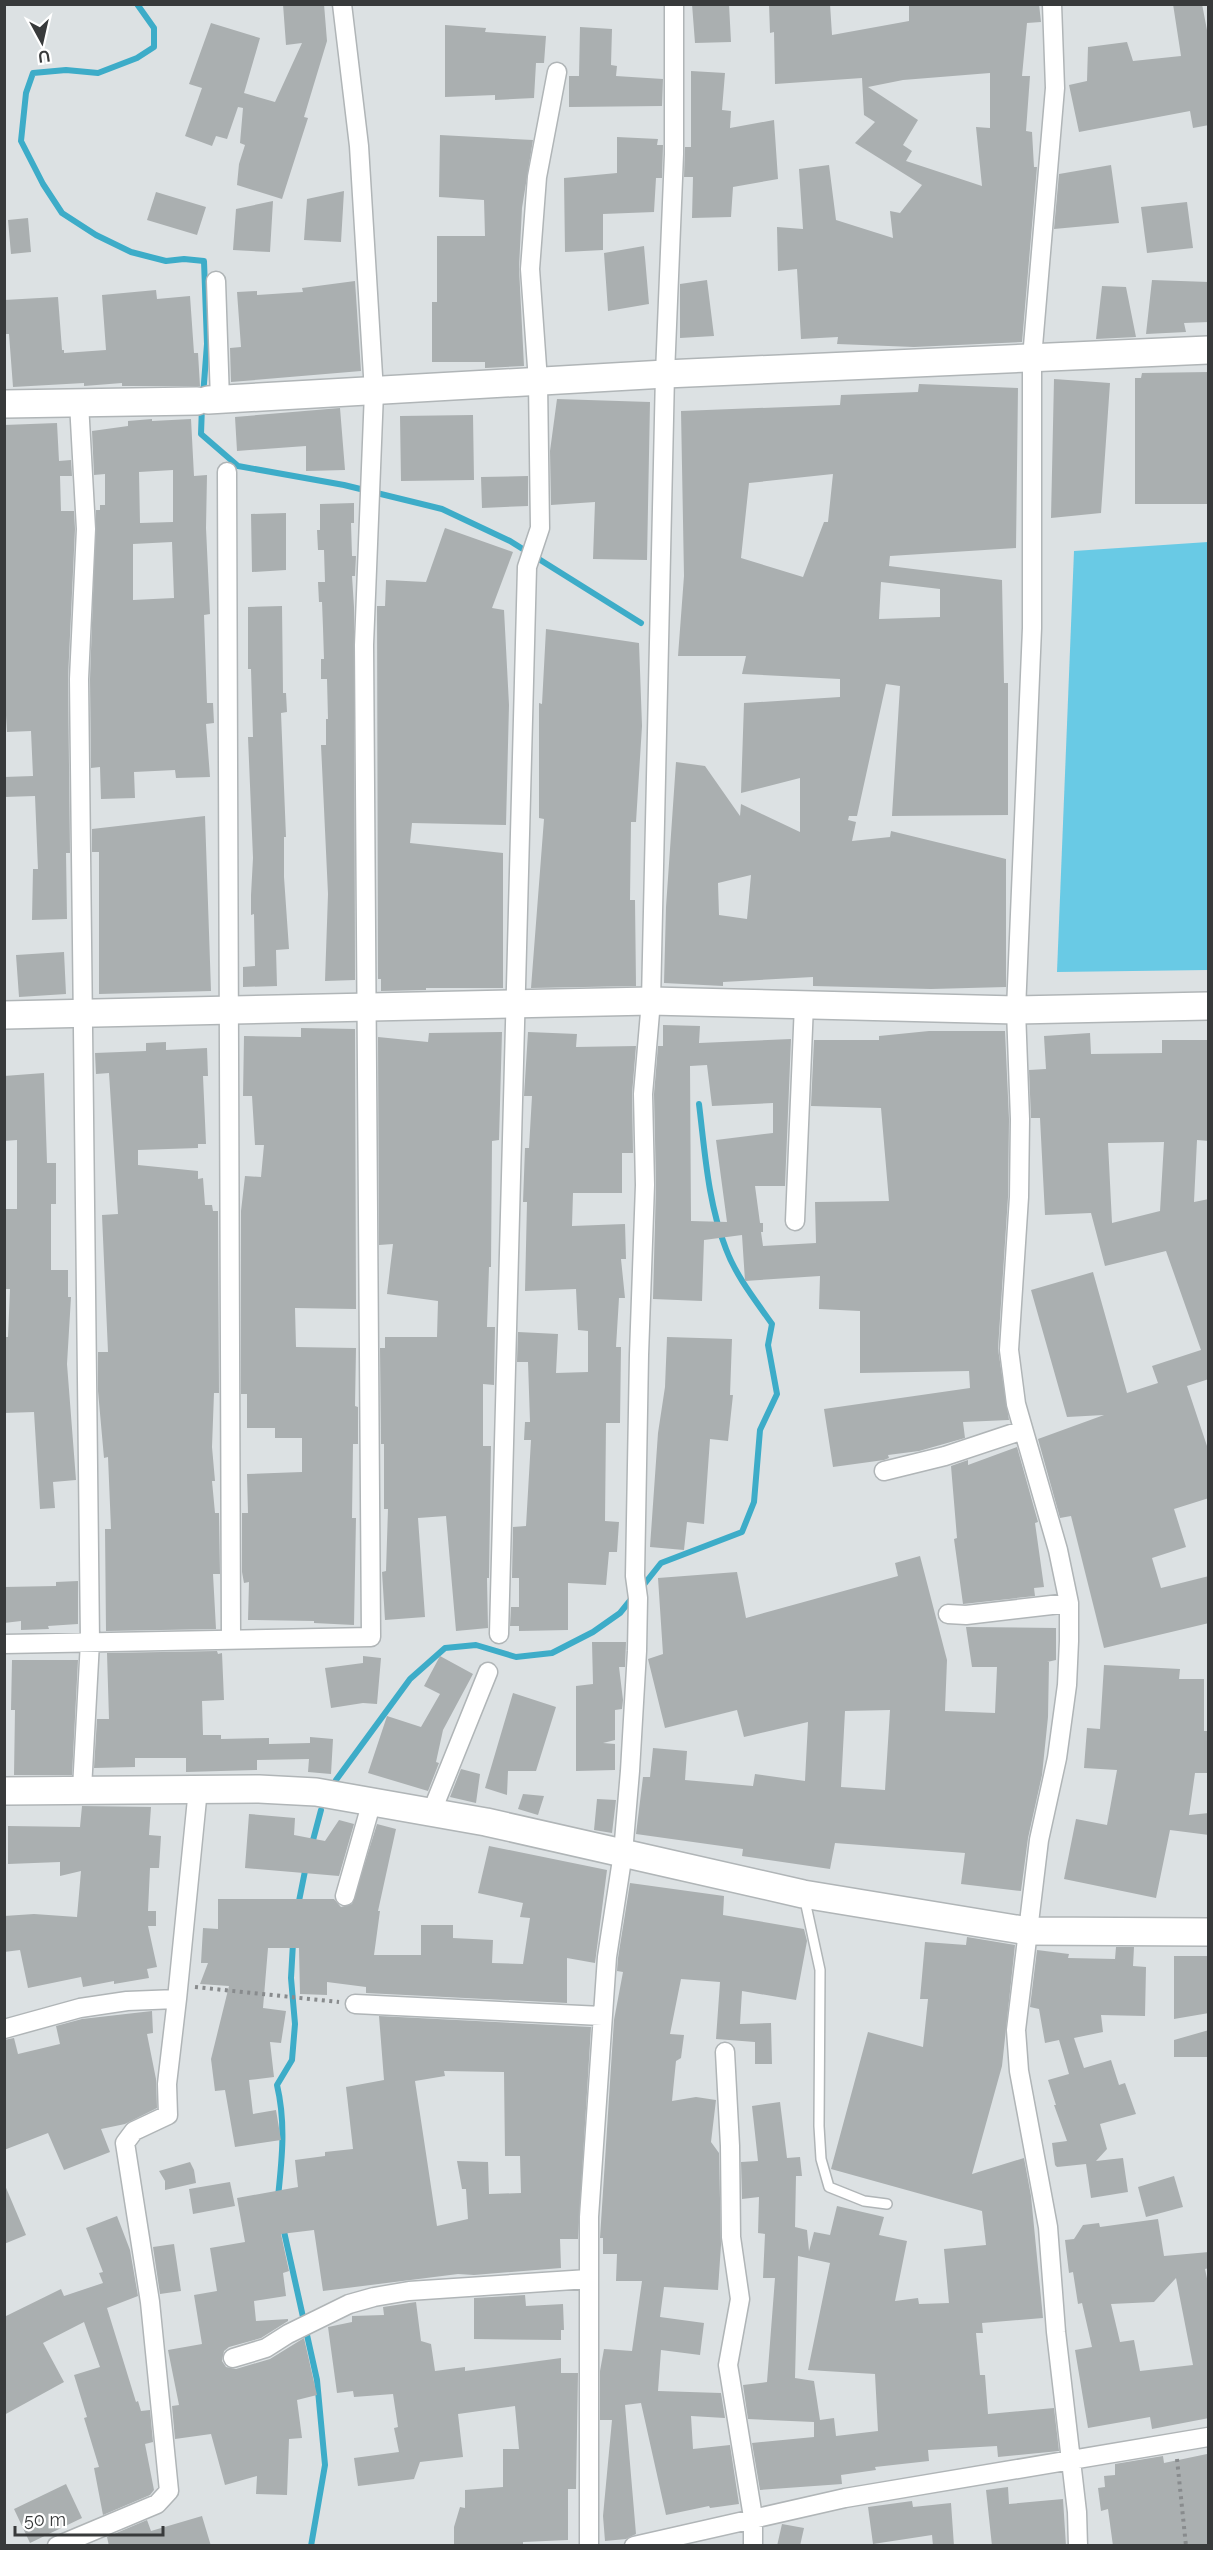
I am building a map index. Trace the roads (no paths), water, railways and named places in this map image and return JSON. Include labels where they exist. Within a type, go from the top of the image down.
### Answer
[{"type":"street","points":[[4,1644],[371,1637],[364,645],[374,392],[359,146],[342,4]]},
{"type":"street","points":[[589,2546],[590,2206],[602,2016],[607,1957],[623,1853],[637,1651],[638,1598],[635,1576],[645,1185],[643,1094],[651,1001],[665,374],[674,154],[674,4]]},
{"type":"street","points":[[1052,4],[1055,88],[1032,358],[1032,628],[1016,1010],[1020,1119],[1019,1197],[1009,1350],[1011,1376],[1023,1430],[1053,1530],[1069,1603],[1067,1685],[1057,1758],[1039,1840],[1016,2030],[1019,2071],[1048,2227],[1056,2332],[1077,2512],[1078,2546]]},
{"type":"street","points":[[499,1634],[527,567],[540,528],[538,381],[530,270],[537,177],[557,72]]},
{"type":"street","points":[[208,400],[216,281]]},
{"type":"street","points":[[4,404],[208,400],[665,374],[1209,350]]},
{"type":"street","points":[[79,403],[86,529],[79,679],[90,1642],[82,1789]]},
{"type":"street","points":[[227,472],[231,1640]]},
{"type":"street","points":[[4,1015],[651,1001],[1016,1010],[1209,1006]]},
{"type":"street","points":[[795,1221],[804,1004]]},
{"type":"street","points":[[884,1471],[945,1456],[1023,1430]]},
{"type":"street","points":[[948,1614],[966,1616],[1069,1603]]},
{"type":"street","points":[[432,1811],[488,1672]]},
{"type":"street","points":[[4,1791],[198,1788],[305,1792],[432,1811],[803,1894],[1028,1931],[1209,1932]]},
{"type":"street","points":[[57,2546],[156,2504],[169,2491],[150,2302],[125,2143],[134,2131],[168,2115],[167,2084],[198,1788]]},
{"type":"street","points":[[345,1896],[372,1802]]},
{"type":"street","points":[[4,2029],[80,2008],[178,1992]]},
{"type":"street","points":[[355,2004],[602,2016]]},
{"type":"street","points":[[725,2052],[730,2146],[731,2238],[740,2299],[728,2365],[753,2517],[753,2546]]},
{"type":"street","points":[[233,2358],[266,2348],[288,2334],[349,2304],[374,2297],[409,2291],[588,2278]]},
{"type":"street","points":[[634,2546],[753,2517],[845,2498],[1209,2437]]},
{"type":"lane","points":[[803,1894],[820,1970],[819,2126],[825,2175],[829,2187],[864,2201],[887,2204]]},
{"type":"waterway","points":[[137,4],[154,28],[154,47],[137,58],[98,73],[66,70],[33,73],[26,93],[21,141],[43,184],[62,213],[96,235],[131,252],[166,261],[184,259],[204,261],[207,344],[203,396]]},
{"type":"waterway","points":[[202,406],[201,434],[238,466],[344,485],[442,509],[510,541],[641,623]]},
{"type":"waterway","points":[[642,1587],[661,1563],[742,1532],[754,1502],[760,1430],[777,1394],[768,1345],[772,1324],[735,1269],[720,1232],[708,1178],[699,1104]]},
{"type":"waterway","points":[[336,1780],[410,1679],[445,1648],[476,1645],[516,1657],[552,1653],[593,1632],[620,1613],[633,1597]]},
{"type":"waterway","points":[[312,1844],[321,1810]]},
{"type":"waterway","points":[[298,1906],[306,1866]]},
{"type":"waterway","points":[[278,2197],[282,2155],[282,2113],[277,2085],[292,2060],[295,2024],[291,1978],[293,1943]]},
{"type":"waterway","points":[[283,2227],[317,2380],[325,2465],[311,2546]]}]
